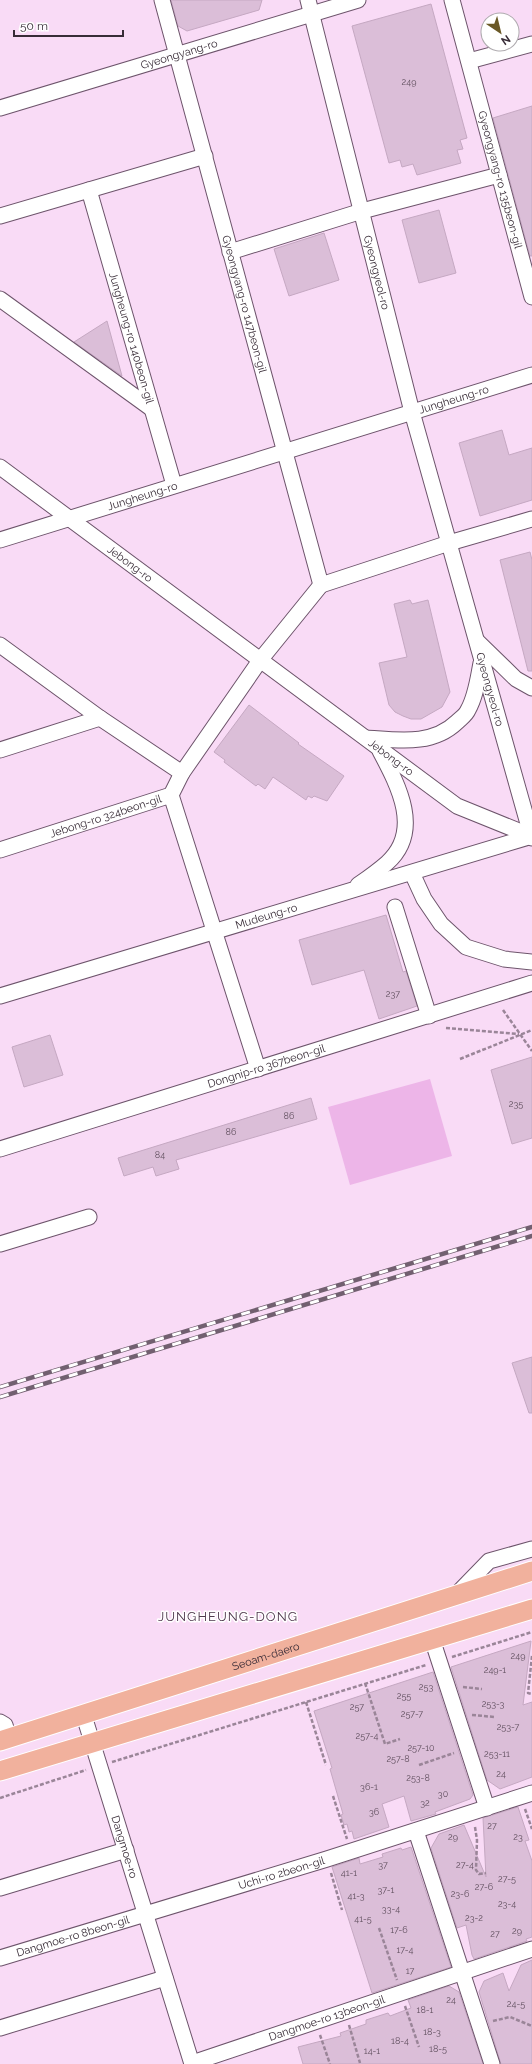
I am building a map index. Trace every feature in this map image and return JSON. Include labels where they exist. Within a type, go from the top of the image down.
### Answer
[{"type":"main road","name":"Seoam-daero","points":[[5,1739],[84,1716],[532,1571]]},
{"type":"main road","points":[[0,1771],[532,1609]]},
{"type":"street","name":"Gyeongyang-ro 147beon-gil","points":[[162,0],[284,451]]},
{"type":"street","name":"Gyeongyang-ro","points":[[0,108],[177,55],[310,7],[358,0]]},
{"type":"street","name":"Gyeongyang-ro 135beon-gil","points":[[452,0],[532,297]]},
{"type":"street","name":"Gyeongyeol-ro","points":[[310,7],[412,412],[532,836]]},
{"type":"street","points":[[469,61],[532,44]]},
{"type":"street","points":[[0,216],[205,156]]},
{"type":"street","points":[[230,252],[362,211],[499,174]]},
{"type":"street","name":"Jungheung-ro 140beon-gil","points":[[89,190],[174,485]]},
{"type":"street","points":[[0,298],[152,409]]},
{"type":"street","name":"Jungheung-ro","points":[[0,540],[72,519],[174,485],[532,375]]},
{"type":"street","points":[[284,451],[321,585]]},
{"type":"street","name":"Jebong-ro","points":[[0,467],[261,659],[457,806],[532,836]]},
{"type":"street","points":[[261,659],[321,585],[449,543],[532,519]]},
{"type":"street","points":[[476,640],[516,679],[532,688]]},
{"type":"street","points":[[0,645],[100,718],[182,773]]},
{"type":"street","name":"Jebong-ro 324beon-gil","points":[[0,850],[171,795],[182,773],[261,659]]},
{"type":"street","points":[[347,893],[388,863],[399,850],[404,836],[405,816],[403,799],[372,742],[416,740],[438,736],[452,727],[468,711],[476,690],[481,660]]},
{"type":"street","points":[[0,750],[100,718]]},
{"type":"street","points":[[171,795],[216,932],[258,1069]]},
{"type":"street","name":"Mudeung-ro","points":[[0,996],[347,893],[532,836]]},
{"type":"street","points":[[412,872],[424,899],[441,924],[466,947],[504,959],[532,962]]},
{"type":"street","points":[[395,907],[429,1016]]},
{"type":"street","name":"Dongnip-ro 367beon-gil","points":[[0,1149],[532,983]]},
{"type":"street","points":[[0,1244],[89,1217]]},
{"type":"street","points":[[454,1596],[489,1561],[532,1549]]},
{"type":"street","points":[[432,1639],[468,1749],[480,1810]]},
{"type":"street","name":"Dangmoe-ro","points":[[84,1716],[192,2064]]},
{"type":"street","points":[[0,1722],[5,1725],[5,1739]]},
{"type":"street","name":"Uchi-ro 2beon-gil","points":[[146,1915],[416,1831],[526,1795]]},
{"type":"street","points":[[416,1831],[492,2064]]},
{"type":"street","points":[[0,1888],[126,1850]]},
{"type":"street","name":"Dangmoe-ro 8beon-gil","points":[[0,1958],[146,1915]]},
{"type":"street","name":"Dangmoe-ro 13beon-gil","points":[[192,2064],[532,1949]]},
{"type":"street","points":[[0,2028],[165,1978]]},
{"type":"path","points":[[503,1010],[532,1052]]},
{"type":"path","points":[[446,1028],[520,1034]]},
{"type":"path","points":[[460,1059],[532,1030]]},
{"type":"path","points":[[0,1798],[532,1632]]},
{"type":"path","points":[[532,1656],[528,1693],[532,1694]]},
{"type":"path","points":[[365,1683],[385,1744],[400,1739]]},
{"type":"path","points":[[447,1685],[482,1690]]},
{"type":"path","points":[[306,1702],[326,1765]]},
{"type":"path","points":[[456,1713],[495,1717]]},
{"type":"path","points":[[419,1765],[468,1749]]},
{"type":"path","points":[[526,1795],[532,1829]]},
{"type":"path","points":[[333,1796],[351,1851]]},
{"type":"path","points":[[480,1810],[476,1870],[479,1874],[486,1873]]},
{"type":"path","points":[[327,1859],[342,1910]]},
{"type":"path","points":[[344,2012],[360,2063]]},
{"type":"path","points":[[481,2032],[510,2017],[532,2026]]},
{"type":"path","points":[[315,2022],[330,2064]]},
{"type":"shaded area","points":[[430,1079],[452,1156],[350,1185],[328,1107]]},
{"type":"building","points":[[171,0],[262,0],[259,10],[187,31],[178,26]]},
{"type":"building","points":[[431,4],[467,138],[460,140],[463,149],[457,150],[461,163],[417,175],[413,164],[402,167],[400,160],[389,163],[352,26]]},
{"type":"building","points":[[532,106],[532,256],[530,256],[493,118]]},
{"type":"building","points":[[439,210],[456,273],[419,283],[402,220]]},
{"type":"building","points":[[324,233],[339,280],[289,296],[274,249]]},
{"type":"building","points":[[107,321],[122,376],[74,342]]},
{"type":"building","points":[[502,430],[509,455],[532,448],[532,500],[480,516],[459,443]]},
{"type":"building","points":[[530,552],[532,560],[532,671],[528,671],[500,560]]},
{"type":"building","points":[[410,600],[412,604],[428,600],[450,692],[442,707],[421,719],[411,719],[403,716],[395,712],[389,705],[379,663],[407,657],[394,604]]},
{"type":"building","points":[[249,705],[299,743],[298,744],[344,776],[327,801],[314,796],[312,798],[308,796],[306,800],[273,777],[265,789],[258,784],[256,786],[224,762],[225,760],[214,752]]},
{"type":"building","points":[[386,915],[403,972],[406,971],[417,1006],[379,1019],[364,970],[312,985],[299,940]]},
{"type":"building","points":[[50,1035],[63,1075],[24,1087],[12,1047]]},
{"type":"building","points":[[532,1057],[532,1138],[512,1144],[491,1070]]},
{"type":"building","points":[[311,1098],[317,1119],[176,1160],[179,1169],[156,1176],[153,1167],[124,1176],[118,1158]]},
{"type":"building","points":[[532,1357],[532,1413],[529,1413],[512,1363]]},
{"type":"building","points":[[531,1641],[523,1705],[532,1702],[532,1777],[500,1789],[487,1780],[451,1667]]},
{"type":"building","points":[[433,1672],[473,1795],[470,1799],[435,1812],[436,1814],[411,1821],[404,1796],[382,1804],[389,1827],[354,1839],[352,1831],[349,1832],[347,1824],[344,1825],[341,1815],[343,1814],[330,1769],[332,1768],[314,1711]]},
{"type":"building","points":[[518,1807],[529,1840],[525,1841],[532,1861],[532,1937],[526,1939],[527,1941],[474,1959],[466,1925],[457,1928],[431,1848],[439,1834],[464,1825],[486,1877],[483,1818]]},
{"type":"building","points":[[411,1847],[451,1967],[372,1993],[332,1867],[359,1858],[360,1864],[383,1857],[382,1854],[401,1848],[402,1850]]},
{"type":"building","points":[[532,1960],[532,2064],[501,2064],[479,1992],[484,1981],[503,1973],[509,1991],[521,1965]]},
{"type":"building","points":[[449,1986],[459,1992],[483,2064],[303,2064],[298,2047],[341,2036],[340,2033],[366,2024],[366,2020],[388,2013],[390,2016],[411,2008],[408,2000]]},
{"type":"railway","points":[[0,1387],[532,1227]]},
{"type":"railway","points":[[0,1397],[532,1236]]},
{"type":"district","name":"JUNGHEUNG-DONG","points":[[228,1616]]}]
